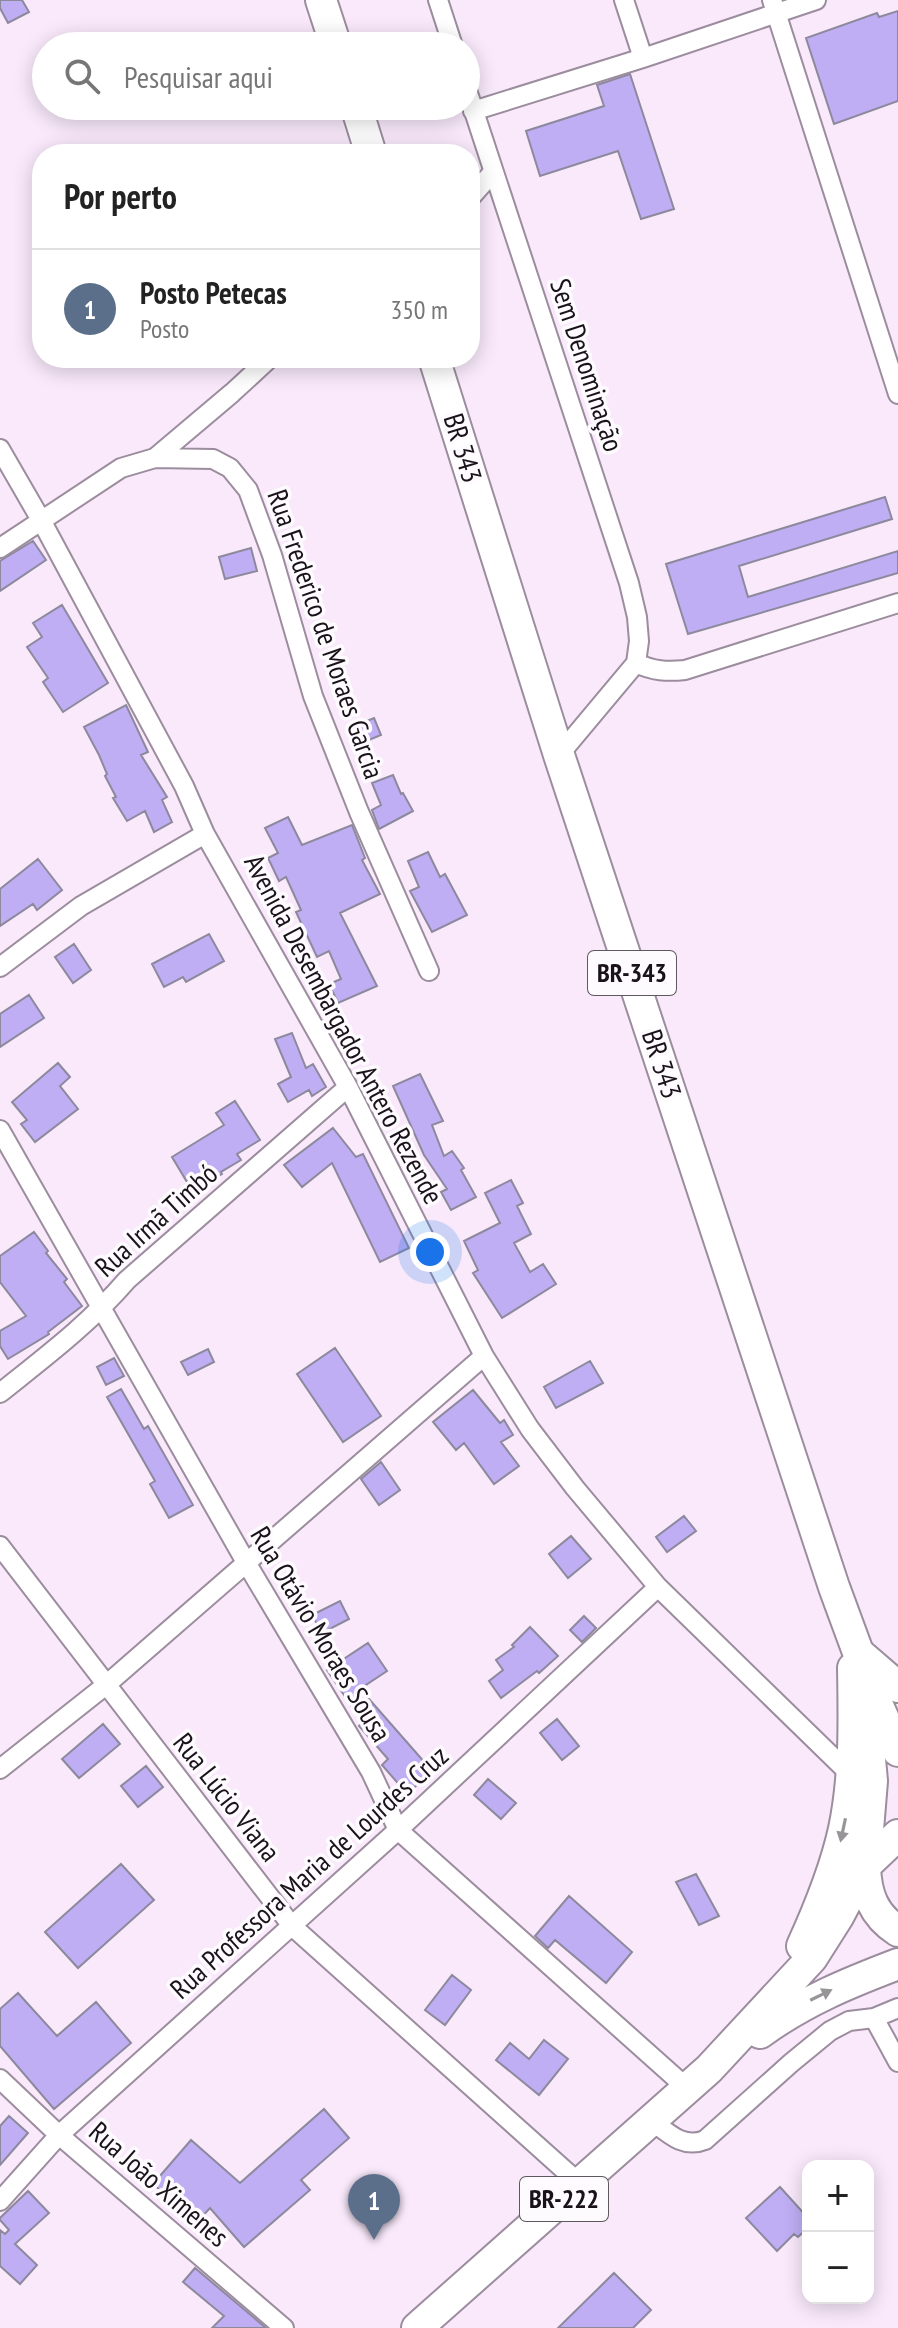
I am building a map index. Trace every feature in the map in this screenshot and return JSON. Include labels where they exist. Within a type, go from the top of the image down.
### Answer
[{"type":"main road","points":[[321,0],[331,32]]},
{"type":"main road","points":[[360,120],[368,144]]},
{"type":"main road","name":"BR 343","points":[[437,368],[559,755],[857,1662]]},
{"type":"main road","points":[[784,1990],[830,1877],[844,1830],[851,1775],[857,1662],[898,1687]]},
{"type":"main road","name":"BR-343","points":[[857,1662],[898,1751]]},
{"type":"main road","name":"BR-343","points":[[857,1662],[872,1781],[865,1885],[869,1901],[888,1925],[898,1931]]},
{"type":"main road","name":"BR-222","points":[[698,2079],[812,1958],[865,1866],[898,1835]]},
{"type":"main road","name":"BR-222","points":[[417,2328],[698,2079],[785,2015],[822,1994],[898,1964]]},
{"type":"street","points":[[438,0],[448,32]]},
{"type":"street","points":[[624,0],[643,58]]},
{"type":"street","points":[[480,109],[643,58],[774,6],[816,0]]},
{"type":"street","points":[[774,6],[898,394]]},
{"type":"street","name":"Sem Denominação","points":[[476,120],[629,583],[637,617],[639,641],[636,663]]},
{"type":"street","points":[[480,187],[493,172]]},
{"type":"street","points":[[155,458],[259,368]]},
{"type":"street","name":"Avenida Desembargador Antero Rezende","points":[[0,449],[184,786],[205,834],[348,1087],[484,1356],[530,1429],[658,1587],[851,1775]]},
{"type":"street","name":"Rua Frederico de Moraes Garcia","points":[[0,548],[121,468],[155,458],[213,459],[230,468],[248,490],[272,555],[313,696],[359,812],[429,971]]},
{"type":"street","points":[[559,755],[636,663],[658,671],[685,670],[898,603]]},
{"type":"street","points":[[0,967],[81,906],[205,834]]},
{"type":"street","name":"Rua Irmã Timbó","points":[[0,1393],[70,1338],[127,1280],[348,1087]]},
{"type":"street","name":"Rua Otávio Moraes Sousa","points":[[0,1130],[247,1564],[371,1772],[398,1830],[698,2079]]},
{"type":"street","points":[[0,1769],[106,1685],[484,1356]]},
{"type":"street","name":"Rua Lúcio Viana","points":[[0,1546],[292,1926],[580,2184]]},
{"type":"street","name":"Rua Professora Maria de Lourdes Cruz","points":[[0,2201],[59,2135],[398,1830],[658,1587]]},
{"type":"street","points":[[651,2120],[677,2139],[697,2143],[705,2140],[830,2031],[849,2021],[874,2018],[898,2008]]},
{"type":"street","points":[[874,2018],[898,2062]]},
{"type":"street","name":"Rua João Ximenes","points":[[0,2079],[59,2135],[284,2328]]},
{"type":"building","points":[[0,0],[22,0],[29,12],[8,23],[0,8]]},
{"type":"building","points":[[898,11],[898,101],[834,124],[806,38],[877,13],[879,17]]},
{"type":"building","points":[[630,74],[674,209],[641,219],[618,151],[540,176],[526,131],[604,106],[597,85]]},
{"type":"building","points":[[885,497],[892,519],[739,566],[748,597],[898,551],[898,573],[688,634],[666,564]]},
{"type":"building","points":[[33,541],[46,560],[0,591],[0,561]]},
{"type":"building","points":[[251,548],[257,571],[225,579],[219,557]]},
{"type":"building","points":[[62,605],[108,683],[63,712],[43,682],[48,678],[27,647],[42,637],[33,623]]},
{"type":"building","points":[[126,705],[148,752],[141,755],[167,797],[162,800],[172,822],[154,832],[145,811],[127,821],[113,798],[116,797],[105,776],[107,774],[84,727]]},
{"type":"building","points":[[374,718],[381,735],[357,745],[350,728]]},
{"type":"building","points":[[393,775],[413,811],[379,829],[372,810],[381,805],[372,783]]},
{"type":"building","points":[[288,817],[302,845],[352,825],[365,858],[362,860],[380,894],[340,913],[377,986],[338,1003],[329,984],[341,979],[329,951],[317,957],[296,912],[301,910],[286,877],[279,881],[268,858],[278,853],[265,828]]},
{"type":"building","points":[[428,852],[440,877],[445,874],[467,915],[432,932],[410,891],[419,887],[408,861]]},
{"type":"building","points":[[38,859],[62,890],[37,910],[33,904],[0,926],[0,889]]},
{"type":"building","points":[[209,934],[224,961],[186,982],[183,977],[164,987],[152,964]]},
{"type":"building","points":[[74,944],[91,970],[73,983],[55,957]]},
{"type":"building","points":[[29,995],[44,1018],[0,1047],[0,1014]]},
{"type":"building","points":[[292,1033],[306,1068],[313,1064],[326,1087],[312,1096],[309,1090],[288,1102],[278,1084],[291,1077],[275,1039]]},
{"type":"building","points":[[58,1063],[70,1077],[60,1086],[78,1109],[35,1142],[21,1124],[27,1120],[12,1102]]},
{"type":"building","points":[[420,1074],[443,1121],[432,1125],[444,1156],[452,1151],[464,1168],[461,1170],[476,1197],[451,1210],[441,1192],[447,1189],[424,1155],[393,1086]]},
{"type":"building","points":[[235,1101],[260,1140],[237,1154],[241,1160],[193,1192],[172,1157],[224,1125],[216,1113]]},
{"type":"building","points":[[333,1128],[356,1157],[363,1154],[409,1248],[380,1262],[332,1163],[302,1187],[284,1165]]},
{"type":"building","points":[[511,1180],[523,1203],[517,1206],[531,1234],[514,1243],[530,1272],[543,1264],[556,1284],[502,1318],[473,1273],[478,1270],[464,1241],[500,1223],[485,1193]]},
{"type":"building","points":[[34,1232],[82,1306],[49,1334],[8,1359],[0,1346],[0,1331],[26,1316],[0,1282],[0,1256]]},
{"type":"building","points":[[335,1348],[381,1416],[343,1442],[297,1374]]},
{"type":"building","points":[[208,1349],[214,1362],[188,1375],[181,1362]]},
{"type":"building","points":[[114,1358],[124,1376],[106,1385],[97,1367]]},
{"type":"building","points":[[590,1361],[603,1383],[556,1408],[544,1387]]},
{"type":"building","points":[[121,1389],[144,1429],[148,1426],[193,1505],[169,1518],[150,1484],[155,1481],[107,1397]]},
{"type":"building","points":[[473,1390],[500,1423],[504,1420],[513,1435],[501,1442],[519,1466],[494,1484],[464,1443],[456,1450],[433,1422]]},
{"type":"building","points":[[381,1462],[400,1490],[379,1505],[361,1479]]},
{"type":"building","points":[[684,1516],[696,1531],[667,1552],[656,1537]]},
{"type":"building","points":[[571,1536],[591,1559],[568,1578],[549,1554]]},
{"type":"building","points":[[340,1601],[349,1619],[322,1633],[312,1615]]},
{"type":"building","points":[[584,1616],[596,1628],[582,1642],[570,1630]]},
{"type":"building","points":[[530,1627],[558,1656],[539,1673],[537,1671],[501,1698],[489,1681],[503,1670],[496,1660],[514,1647],[512,1645]]},
{"type":"building","points":[[368,1643],[387,1671],[362,1691],[433,1772],[412,1789],[408,1784],[403,1789],[382,1765],[388,1759],[359,1726],[363,1723],[327,1670]]},
{"type":"building","points":[[557,1719],[579,1746],[562,1760],[540,1733]]},
{"type":"building","points":[[103,1724],[120,1744],[79,1778],[62,1759]]},
{"type":"building","points":[[146,1766],[163,1787],[138,1807],[121,1786]]},
{"type":"building","points":[[488,1779],[516,1803],[501,1819],[474,1795]]},
{"type":"building","points":[[121,1864],[154,1900],[78,1968],[45,1932]]},
{"type":"building","points":[[696,1874],[719,1916],[699,1925],[676,1882]]},
{"type":"building","points":[[569,1896],[632,1952],[606,1983],[555,1940],[548,1948],[535,1936]]},
{"type":"building","points":[[452,1975],[471,1990],[445,2025],[425,2010]]},
{"type":"building","points":[[18,1993],[57,2036],[96,2002],[131,2043],[54,2109],[0,2046],[0,2009]]},
{"type":"building","points":[[544,2040],[568,2059],[539,2095],[496,2060],[510,2043],[529,2059]]},
{"type":"building","points":[[324,2109],[349,2138],[301,2180],[310,2190],[244,2247],[210,2208],[197,2222],[153,2184],[191,2140],[240,2183]]},
{"type":"building","points":[[9,2116],[28,2133],[0,2165],[0,2126]]},
{"type":"building","points":[[780,2187],[802,2211],[802,2233],[798,2237],[794,2234],[777,2251],[746,2218]]},
{"type":"building","points":[[28,2191],[49,2213],[15,2244],[37,2265],[20,2284],[0,2266],[0,2230],[5,2234],[9,2230],[0,2218]]},
{"type":"building","points":[[195,2268],[266,2328],[212,2328],[224,2316],[183,2282]]},
{"type":"building","points":[[614,2273],[651,2310],[633,2328],[558,2328]]},
{"type":"place","name":"Posto Petecas","points":[[374,2240]]}]
